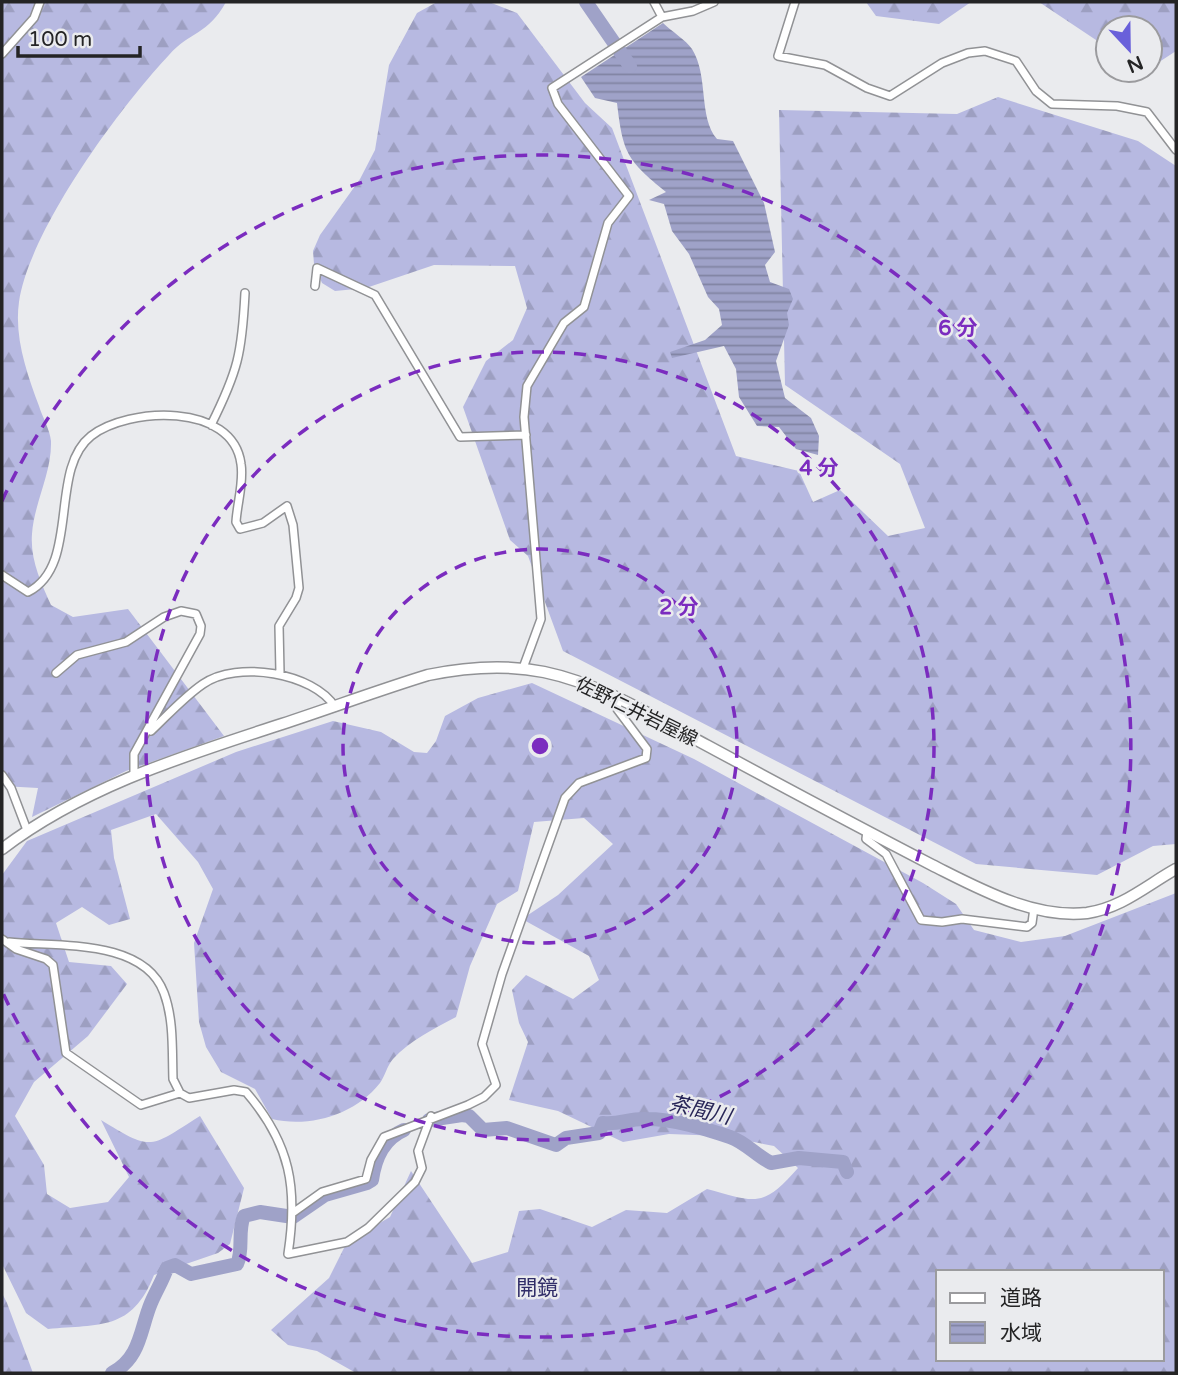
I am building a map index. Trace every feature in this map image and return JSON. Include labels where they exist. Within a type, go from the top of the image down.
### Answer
[{"type":"main road","name":"佐野仁井岩屋線","points":[[2,849],[27,830],[96,792],[134,775],[428,675],[485,667],[523,668],[580,682],[964,881],[1034,908],[1065,913],[1102,910],[1146,889],[1176,869]]},
{"type":"street","points":[[2,54],[34,18],[40,2]]},
{"type":"street","points":[[654,2],[662,17]]},
{"type":"street","points":[[523,668],[541,619],[526,435],[527,386],[564,323],[584,307],[608,223],[629,196],[558,104],[552,88],[662,17],[692,11],[714,2]]},
{"type":"street","points":[[794,2],[778,56],[825,65],[867,88],[890,96],[942,63],[968,53],[996,53],[1016,61],[1036,91],[1052,104],[1117,106],[1147,112],[1176,150]]},
{"type":"street","points":[[315,286],[317,268],[375,295],[460,437],[526,435]]},
{"type":"street","points":[[211,425],[235,377],[242,350],[245,293]]},
{"type":"street","points":[[2,575],[28,592],[36,588],[47,573],[58,549],[74,457],[90,437],[103,428],[145,416],[187,417],[211,425],[224,434],[241,464],[236,522],[240,529],[263,523],[286,506],[293,525],[299,588],[279,626],[280,673]]},
{"type":"street","points":[[56,673],[77,654],[126,642],[164,617],[181,611],[196,614],[200,634],[134,754],[134,775]]},
{"type":"street","points":[[146,736],[205,682],[240,672],[280,673],[328,695],[335,707]]},
{"type":"street","points":[[294,1215],[322,1192],[366,1178],[371,1160],[384,1137],[468,1105],[484,1097],[496,1085],[482,1044],[502,974],[565,798],[579,783],[646,758],[647,749],[617,709],[619,700]]},
{"type":"street","points":[[2,775],[11,788],[27,830]]},
{"type":"street","points":[[867,831],[866,839],[886,854],[921,920],[942,922],[962,919],[1027,927],[1032,923],[1034,908]]},
{"type":"street","points":[[5,941],[16,949],[46,959],[53,965],[66,1053],[141,1104],[180,1093],[195,1098],[234,1090],[246,1092],[284,1152],[289,1165],[294,1215],[288,1254],[347,1242],[368,1228],[415,1182],[422,1168],[418,1151],[430,1121]]},
{"type":"street","points":[[5,941],[77,945],[137,960],[148,967],[164,994],[171,1022],[173,1079],[180,1093]]},
{"type":"green space","points":[[2,2],[226,2],[206,27],[177,47],[149,78],[79,172],[40,241],[26,273],[18,315],[23,355],[51,441],[49,465],[33,522],[32,543],[37,571],[51,605],[73,617],[128,609],[224,736],[126,771],[32,817],[38,788],[2,786]]},
{"type":"green space","points":[[437,2],[489,2],[517,13],[585,103],[612,128],[736,456],[799,471],[813,502],[840,490],[888,536],[925,528],[900,464],[785,385],[779,110],[957,114],[998,97],[1138,141],[1176,166],[1176,844],[1153,846],[1097,875],[976,864],[563,651],[528,556],[510,540],[463,407],[486,361],[513,340],[527,308],[515,266],[434,265],[366,288],[335,291],[322,283],[314,264],[313,251],[320,235],[360,179],[375,150],[389,65],[417,13]]},
{"type":"green space","points":[[866,2],[971,2],[939,24],[876,16]]},
{"type":"green space","points":[[1039,2],[1176,2],[1176,51],[1164,59],[1164,14],[1094,14],[1094,39]]},
{"type":"green space","points":[[532,683],[694,759],[923,883],[956,904],[974,930],[1021,942],[1065,936],[1176,893],[1176,1373],[356,1373],[317,1351],[288,1345],[271,1330],[329,1278],[347,1242],[390,1217],[411,1171],[472,1263],[508,1252],[519,1211],[540,1209],[592,1227],[626,1210],[667,1213],[707,1189],[757,1199],[775,1190],[798,1168],[774,1146],[722,1136],[669,1134],[623,1142],[558,1111],[509,1100],[528,1042],[519,1023],[512,990],[526,975],[573,999],[599,980],[589,956],[522,919],[558,895],[613,844],[584,818],[534,822],[518,891],[497,904],[470,966],[456,1017],[399,1052],[380,1083],[358,1103],[330,1116],[301,1122],[272,1119],[255,1089],[221,1072],[206,1047],[199,1022],[194,943],[213,889],[198,862],[156,814],[111,830],[114,858],[130,919],[109,925],[82,907],[56,923],[69,962],[111,966],[127,984],[88,1036],[34,1082],[15,1116],[44,1165],[47,1194],[70,1208],[108,1202],[129,1177],[101,1120],[131,1137],[151,1142],[170,1135],[200,1116],[244,1188],[230,1244],[218,1253],[154,1275],[145,1293],[125,1315],[99,1324],[48,1329],[26,1313],[2,1264],[2,875],[27,841],[236,752],[333,721],[381,732],[414,752],[427,753],[436,741],[445,716],[478,698]]},
{"type":"green space","points":[[2,1293],[7,1303],[33,1373],[2,1373]]},
{"type":"water","points":[[663,23],[692,49],[700,71],[711,130],[717,139],[733,141],[764,203],[775,252],[765,265],[770,282],[789,289],[793,299],[787,313],[789,325],[776,361],[785,398],[811,418],[819,436],[818,455],[796,449],[779,427],[757,426],[739,397],[736,369],[724,346],[672,358],[670,352],[705,340],[722,325],[719,309],[708,297],[689,254],[672,231],[664,204],[649,200],[666,192],[643,172],[629,155],[617,103],[595,98],[581,77]]},
{"type":"waterway","points":[[586,2],[630,66]]},
{"type":"waterway","name":"茶間川","points":[[429,1120],[469,1116],[483,1130],[507,1128],[556,1145],[566,1138],[599,1133],[603,1123],[640,1119],[667,1121],[730,1137],[771,1163],[799,1158],[843,1162],[847,1172]]},
{"type":"waterway","name":"茶間川","points":[[112,1373],[122,1367],[134,1351],[167,1268],[175,1265],[191,1274],[237,1264],[244,1216],[260,1212],[293,1217],[325,1195],[367,1183],[372,1180],[375,1164],[385,1144],[404,1130]]},
{"type":"district","name":"開鏡","points":[[537,1288]]}]
